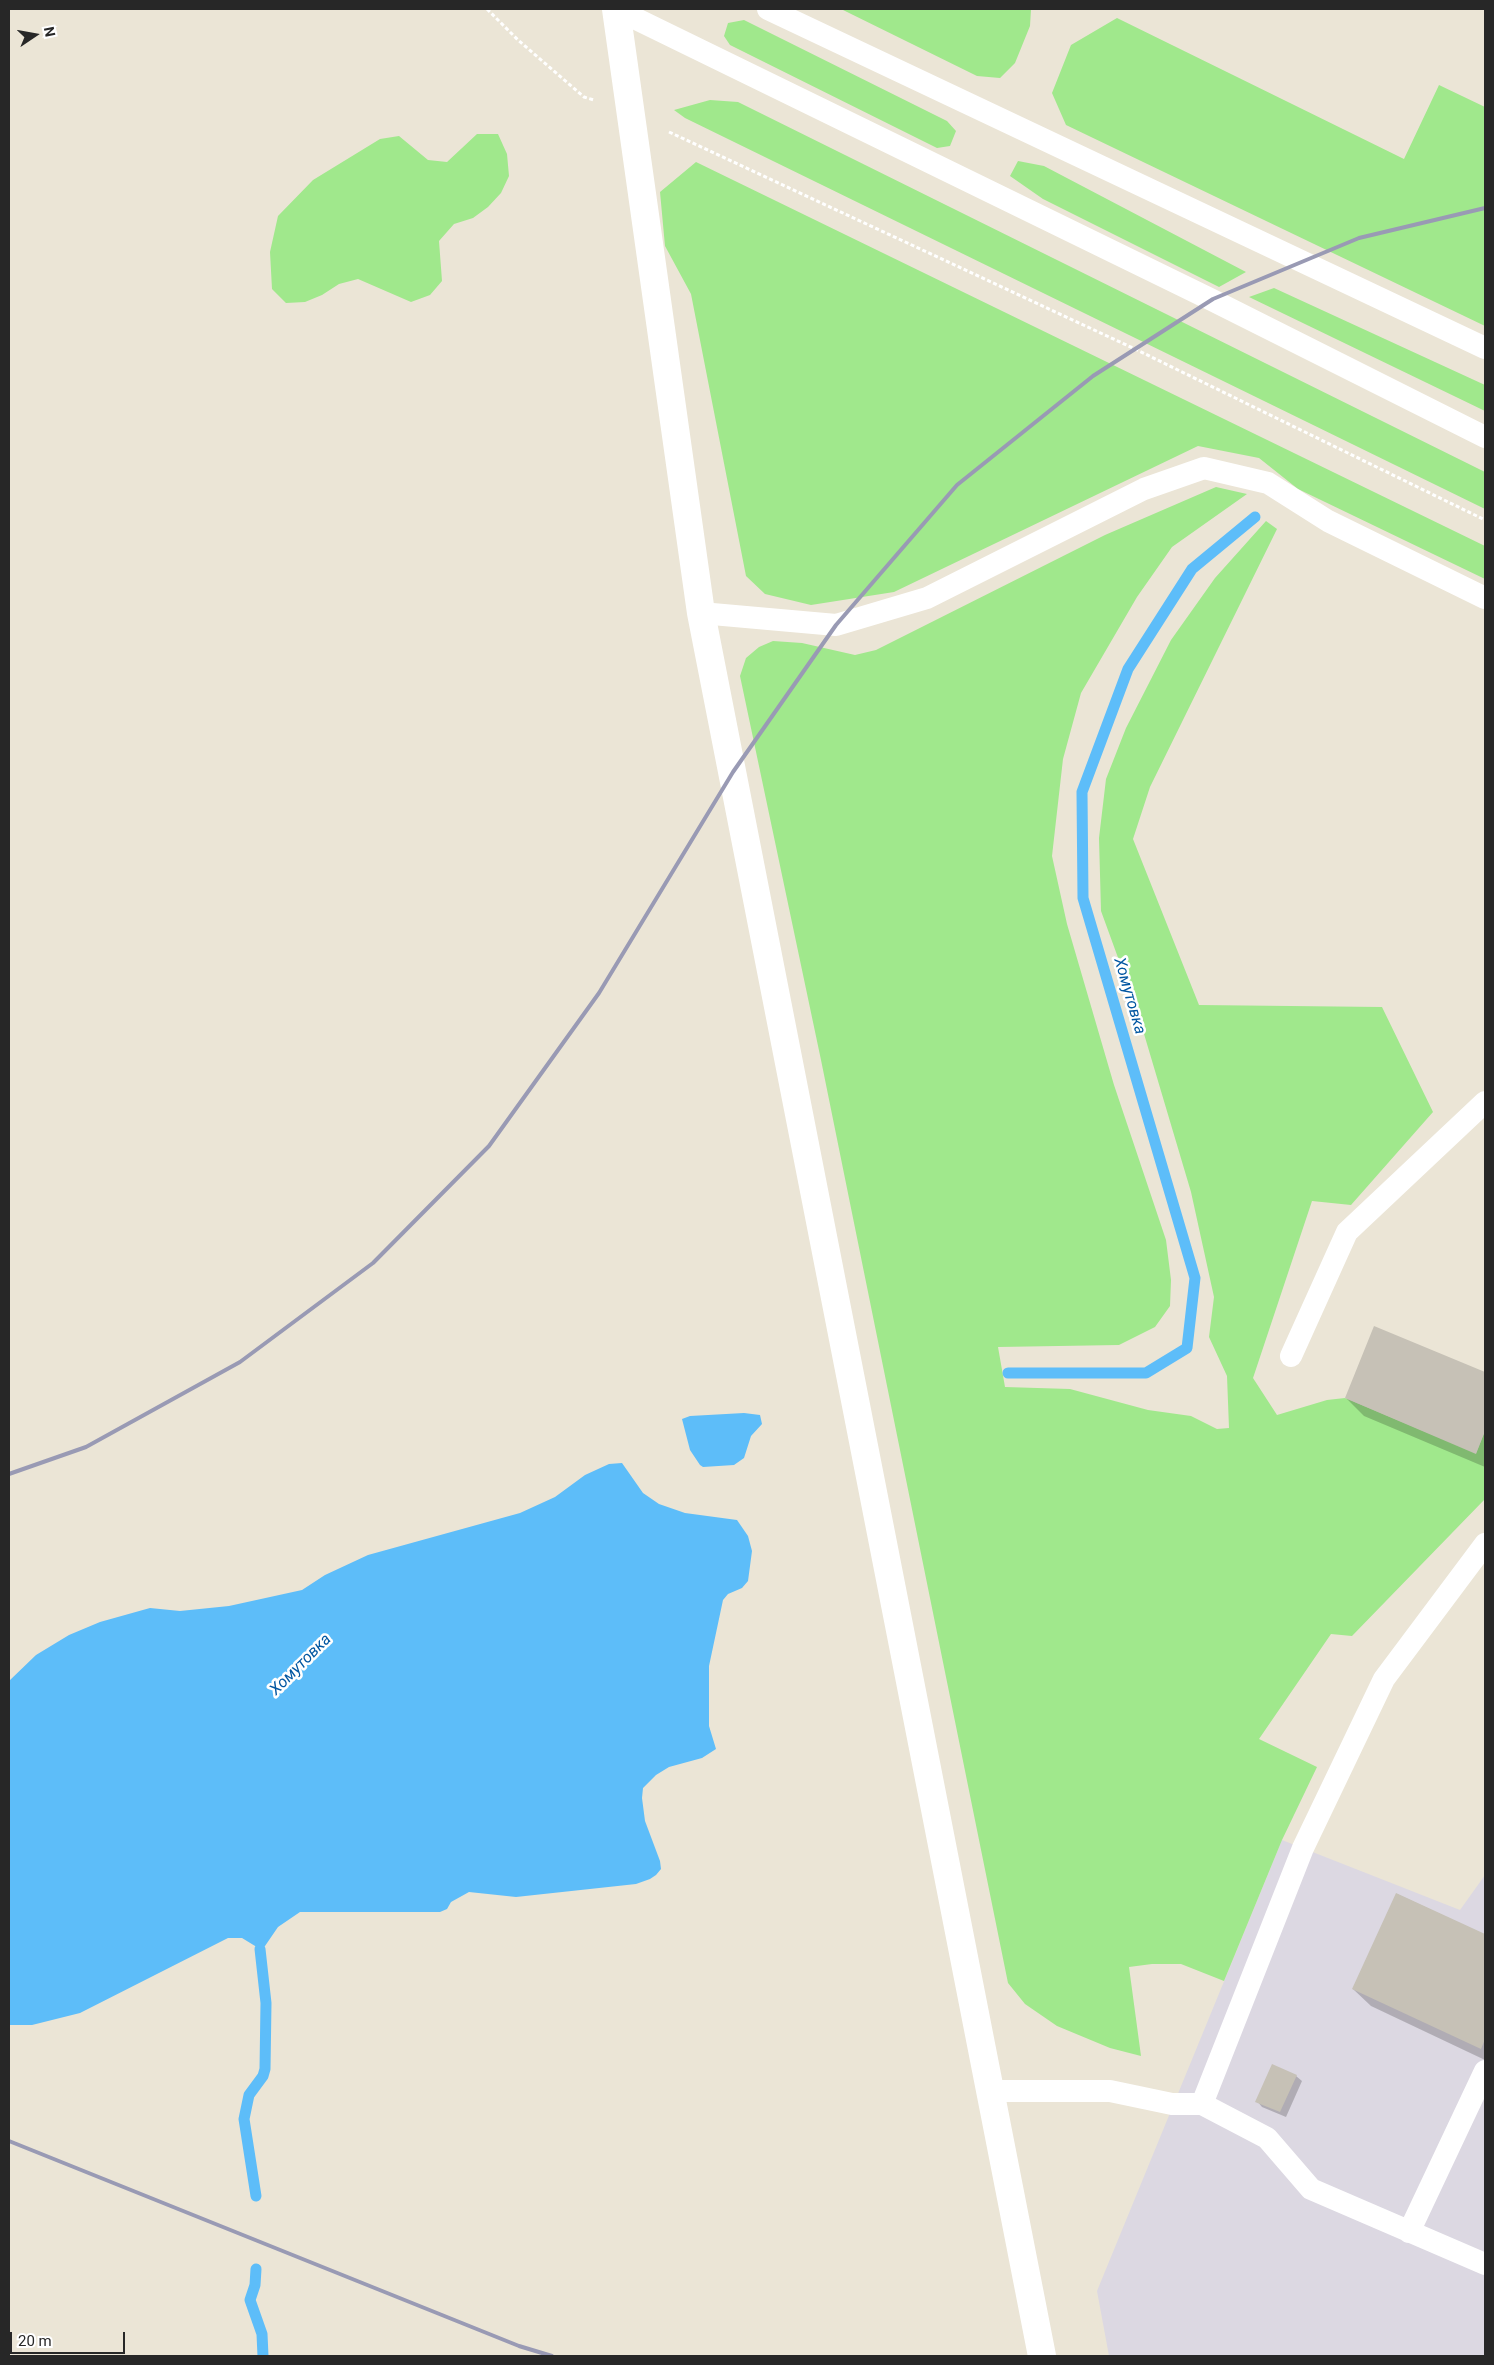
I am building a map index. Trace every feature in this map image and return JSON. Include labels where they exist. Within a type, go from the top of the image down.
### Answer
[{"type":"street","points":[[616,9],[701,613],[992,2091],[1042,2356]]},
{"type":"lane","points":[[616,9],[1212,300],[1485,437]]},
{"type":"lane","points":[[768,9],[1485,348]]},
{"type":"lane","points":[[701,613],[836,624],[927,598],[1144,489],[1204,468],[1268,483],[1328,521],[1485,598]]},
{"type":"lane","points":[[1291,1356],[1347,1232],[1485,1102]]},
{"type":"lane","points":[[1202,2104],[1303,1848],[1384,1679],[1485,1544]]},
{"type":"lane","points":[[1409,2232],[1485,2071]]},
{"type":"lane","points":[[992,2091],[1110,2091],[1172,2104],[1202,2104],[1267,2138],[1311,2189],[1485,2264]]},
{"type":"path","points":[[487,9],[518,40],[584,97],[630,112],[689,143],[1135,349],[1485,520]]},
{"type":"shaded area","points":[[1282,1840],[1460,1910],[1485,1875],[1485,2356],[1109,2356],[1097,2291]]},
{"type":"green space","points":[[841,9],[1031,9],[1030,26],[1015,63],[1000,78],[977,76]]},
{"type":"green space","points":[[1117,18],[1404,159],[1439,85],[1485,107],[1485,326],[1066,125],[1052,93],[1071,45]]},
{"type":"green space","points":[[744,20],[947,121],[956,131],[950,146],[937,148],[730,45],[724,36],[728,23]]},
{"type":"green space","points":[[710,100],[738,102],[1485,472],[1485,509],[685,118],[674,110]]},
{"type":"green space","points":[[477,134],[498,134],[507,154],[509,176],[501,193],[488,207],[473,218],[454,224],[439,241],[442,281],[430,295],[411,302],[358,279],[339,284],[322,295],[305,302],[286,303],[272,289],[270,252],[278,216],[313,180],[380,139],[399,136],[428,160],[447,162]]},
{"type":"green space","points":[[1018,161],[1044,166],[1246,272],[1219,287],[1043,199],[1010,176]]},
{"type":"green space","points":[[696,162],[1485,546],[1485,579],[1298,489],[1259,458],[1198,446],[894,592],[811,605],[765,594],[746,576],[691,294],[665,246],[660,192]]},
{"type":"green space","points":[[1274,288],[1485,385],[1485,411],[1249,297]]},
{"type":"green space","points":[[1216,487],[1247,494],[1172,547],[1137,597],[1081,693],[1063,759],[1052,856],[1067,924],[1114,1085],[1166,1240],[1171,1280],[1170,1306],[1155,1327],[1119,1345],[998,1347],[1005,1387],[1070,1389],[1148,1410],[1191,1416],[1217,1429],[1229,1428],[1227,1376],[1209,1337],[1214,1297],[1191,1192],[1136,1007],[1101,911],[1099,838],[1106,779],[1126,728],[1171,640],[1215,578],[1266,521],[1277,529],[1150,787],[1133,839],[1199,1005],[1382,1007],[1433,1112],[1351,1205],[1312,1201],[1253,1378],[1277,1415],[1327,1400],[1345,1398],[1476,1453],[1485,1431],[1485,1499],[1352,1636],[1331,1634],[1259,1739],[1317,1767],[1282,1840],[1224,1981],[1181,1964],[1152,1964],[1129,1967],[1141,2056],[1110,2048],[1057,2026],[1025,2004],[1008,1983],[821,1060],[740,676],[746,658],[759,647],[773,641],[802,643],[855,655],[876,650],[1105,535]]},
{"type":"water","points":[[744,1413],[760,1415],[762,1424],[751,1436],[744,1458],[734,1465],[703,1467],[700,1465],[690,1450],[682,1419],[690,1416]]},
{"type":"water","points":[[622,1463],[643,1493],[659,1504],[685,1513],[737,1520],[748,1536],[752,1551],[748,1581],[742,1588],[728,1594],[723,1600],[709,1666],[709,1726],[716,1749],[702,1758],[669,1767],[656,1775],[643,1788],[642,1798],[645,1821],[660,1861],[661,1869],[656,1875],[636,1884],[516,1897],[469,1892],[451,1902],[447,1909],[440,1912],[300,1912],[278,1927],[265,1946],[260,1949],[242,1938],[228,1938],[80,2013],[32,2025],[9,2025],[9,1681],[36,1655],[69,1635],[100,1622],[150,1608],[180,1611],[229,1606],[302,1590],[325,1575],[368,1555],[520,1513],[555,1497],[585,1475],[609,1464]]},
{"type":"building","points":[[1374,1326],[1485,1372],[1485,1431],[1476,1454],[1345,1398]]},
{"type":"building","points":[[1396,1893],[1485,1934],[1485,2039],[1481,2049],[1352,1989]]},
{"type":"building","points":[[1272,2064],[1297,2075],[1280,2112],[1255,2102]]},
{"type":"waterway","name":"Хомутовка","points":[[1008,1373],[1146,1373],[1187,1348],[1195,1278],[1083,898],[1082,792],[1128,669],[1192,569],[1255,517]]},
{"type":"waterway","points":[[256,2196],[244,2119],[249,2095],[263,2076],[265,2069],[266,2003],[260,1949]]},
{"type":"waterway","points":[[256,2269],[255,2285],[250,2300],[262,2334],[263,2356]]},
{"type":"railway","points":[[9,1474],[86,1447],[240,1362],[373,1263],[489,1146],[599,993],[733,772],[836,625],[957,485],[1093,376],[1213,299],[1359,238],[1485,208]]},
{"type":"railway","points":[[9,2141],[519,2346],[552,2356]]}]
